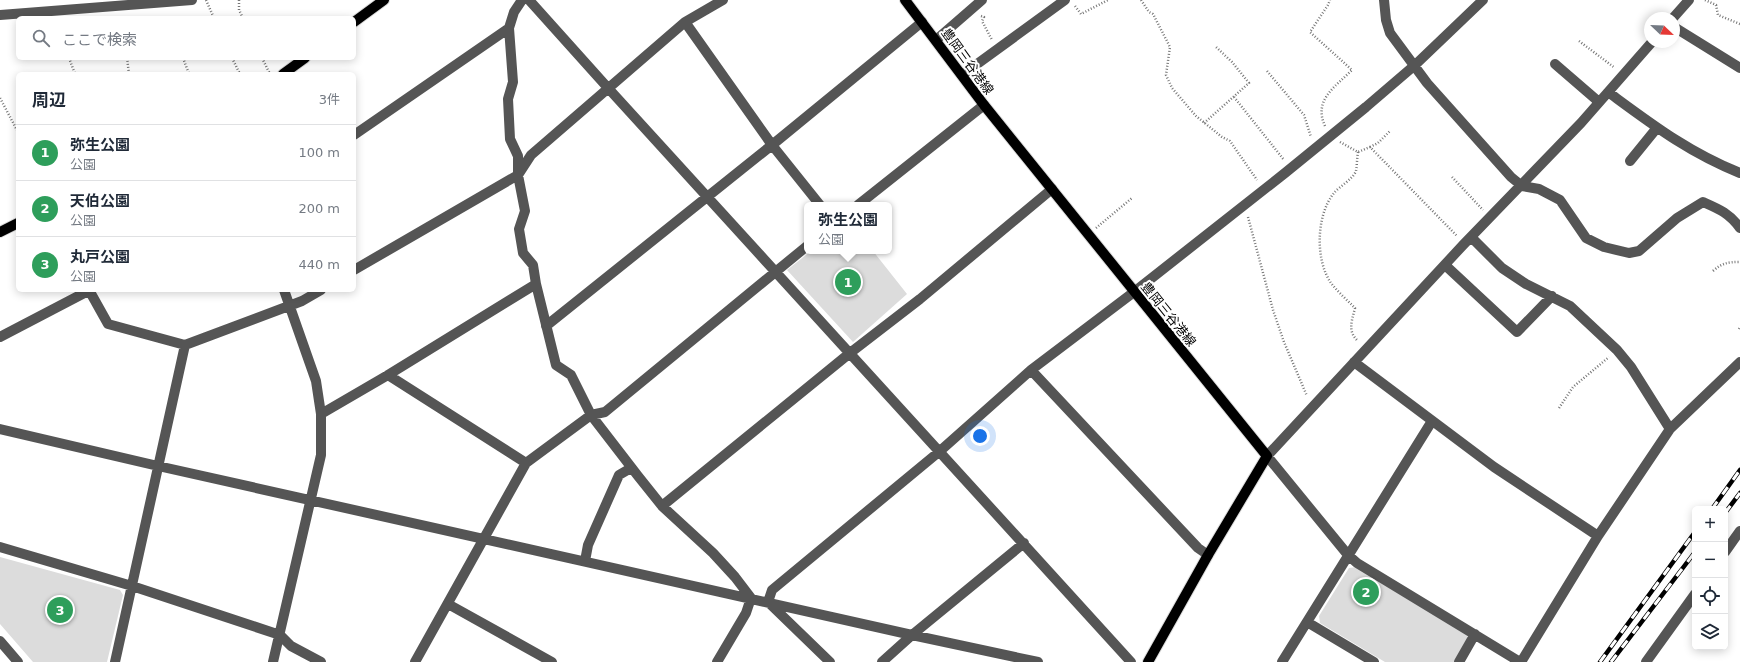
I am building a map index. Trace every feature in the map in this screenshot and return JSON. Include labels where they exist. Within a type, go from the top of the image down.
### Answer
[{"type":"main road","points":[[356,21],[384,0]]},
{"type":"main road","name":"豊岡三谷港線","points":[[905,0],[984,105],[1267,456]]},
{"type":"main road","points":[[286,72],[302,60]]},
{"type":"main road","points":[[0,232],[16,224]]},
{"type":"main road","points":[[1148,662],[1208,555],[1267,456]]},
{"type":"street","points":[[0,15],[192,0]]},
{"type":"street","points":[[522,0],[514,12],[509,28],[513,82],[508,99],[510,140],[518,156],[518,175],[526,211],[519,229],[523,253],[533,265],[536,284],[556,365],[571,375],[592,415],[631,468],[662,506],[713,553],[735,577],[750,598]]},
{"type":"street","points":[[529,0],[940,450],[1131,662]]},
{"type":"street","points":[[356,269],[518,175],[531,155],[685,22],[723,0]]},
{"type":"street","points":[[936,40],[982,0]]},
{"type":"street","points":[[1384,0],[1386,20],[1390,33],[1415,64],[1427,83],[1511,178],[1522,186],[1538,189],[1560,200],[1586,238],[1604,247],[1629,253],[1639,251],[1677,218],[1702,202],[1720,209],[1732,217],[1740,228]]},
{"type":"street","points":[[768,602],[772,590],[940,450],[1031,370],[1134,292],[1330,137],[1415,64],[1482,0]]},
{"type":"street","points":[[1678,12],[1689,0]]},
{"type":"street","points":[[962,76],[997,50],[1069,2]]},
{"type":"street","points":[[685,22],[772,146],[818,202]]},
{"type":"street","points":[[546,326],[707,196],[772,146],[922,22]]},
{"type":"street","points":[[356,134],[509,28]]},
{"type":"street","points":[[1680,31],[1740,68]]},
{"type":"street","points":[[1647,48],[1522,186],[1468,240],[1267,456],[1348,555],[1357,563],[1521,662],[1598,536],[1670,428],[1740,362]]},
{"type":"street","points":[[1555,64],[1599,102]]},
{"type":"street","points":[[1608,92],[1656,128],[1686,147],[1714,163],[1740,173]]},
{"type":"street","points":[[862,202],[984,105]]},
{"type":"street","points":[[1630,160],[1656,128]]},
{"type":"street","points":[[662,506],[850,353],[920,299],[1052,189]]},
{"type":"street","points":[[1468,240],[1502,268],[1526,284],[1570,306],[1617,350],[1631,367],[1670,428]]},
{"type":"street","points":[[415,662],[526,462],[592,415],[605,412],[804,248]]},
{"type":"street","points":[[1445,265],[1517,332],[1552,296]]},
{"type":"street","points":[[321,414],[388,375],[536,284]]},
{"type":"street","points":[[0,337],[86,292]]},
{"type":"street","points":[[91,292],[108,324],[185,345],[302,301],[318,292]]},
{"type":"street","points":[[274,662],[321,455],[321,414],[316,381],[285,292]]},
{"type":"street","points":[[115,662],[185,345]]},
{"type":"street","points":[[1354,362],[1494,467],[1598,536]]},
{"type":"street","points":[[1031,370],[1198,548],[1208,555]]},
{"type":"street","points":[[388,375],[526,462]]},
{"type":"street","points":[[1282,662],[1432,421]]},
{"type":"street","points":[[0,429],[158,466],[485,538],[1022,660],[1038,662]]},
{"type":"street","points":[[585,561],[588,545],[620,475],[631,468]]},
{"type":"street","points":[[1728,548],[1740,531]]},
{"type":"street","points":[[882,662],[912,635],[1024,543]]},
{"type":"street","points":[[0,547],[132,586],[280,635],[291,646],[321,662]]},
{"type":"street","points":[[717,662],[746,613],[750,598]]},
{"type":"street","points":[[1646,662],[1692,598]]},
{"type":"street","points":[[768,602],[830,662]]},
{"type":"street","points":[[448,604],[552,662]]},
{"type":"street","points":[[1307,622],[1374,662]]},
{"type":"street","points":[[1459,662],[1475,634]]},
{"type":"street","points":[[0,641],[18,662]]},
{"type":"path","points":[[206,0],[213,16]]},
{"type":"path","points":[[239,0],[239,10],[242,16]]},
{"type":"path","points":[[1069,2],[1081,14],[1108,0]]},
{"type":"path","points":[[1141,0],[1153,14],[1170,47],[1166,69],[1168,81],[1172,88],[1191,111],[1204,123],[1230,141],[1263,190]]},
{"type":"path","points":[[1330,0],[1310,32],[1352,70],[1324,98],[1321,105],[1320,116],[1330,137],[1358,152]]},
{"type":"path","points":[[1704,0],[1716,5],[1718,15],[1740,24]]},
{"type":"path","points":[[969,10],[984,17],[982,21],[997,50]]},
{"type":"path","points":[[1579,41],[1624,74]]},
{"type":"path","points":[[1204,123],[1249,83],[1232,62],[1215,46]]},
{"type":"path","points":[[70,60],[74,72]]},
{"type":"path","points":[[127,60],[129,72]]},
{"type":"path","points":[[184,60],[188,72]]},
{"type":"path","points":[[233,60],[239,72]]},
{"type":"path","points":[[263,60],[269,72]]},
{"type":"path","points":[[1267,71],[1304,115],[1315,149]]},
{"type":"path","points":[[1234,97],[1291,168]]},
{"type":"path","points":[[0,98],[16,128]]},
{"type":"path","points":[[1358,152],[1378,143],[1390,131]]},
{"type":"path","points":[[1370,147],[1468,240]]},
{"type":"path","points":[[1358,152],[1355,172],[1334,193],[1320,224],[1319,244],[1326,273],[1331,283],[1355,308],[1350,330],[1354,337],[1367,348]]},
{"type":"path","points":[[1452,177],[1490,218]]},
{"type":"path","points":[[1088,234],[1132,198]]},
{"type":"path","points":[[1244,205],[1273,310],[1284,342],[1312,407]]},
{"type":"path","points":[[1713,271],[1720,264],[1727,262],[1740,262]]},
{"type":"path","points":[[1559,408],[1574,387],[1617,350]]},
{"type":"shaded area","points":[[807,254],[875,254],[907,294],[853,342],[787,270]]},
{"type":"shaded area","points":[[0,557],[120,590],[123,595],[107,662],[33,662],[0,624]]},
{"type":"shaded area","points":[[1357,567],[1467,635],[1468,642],[1456,662],[1385,662],[1320,623],[1319,616],[1349,568]]},
{"type":"railway","points":[[1714,506],[1740,470]]},
{"type":"railway","points":[[1728,509],[1740,493]]},
{"type":"railway","points":[[1600,662],[1692,536]]},
{"type":"railway","points":[[1611,662],[1692,556]]},
{"type":"place","name":"弥生公園","points":[[848,282]]},
{"type":"place","name":"天伯公園","points":[[1366,592]]},
{"type":"place","name":"丸戸公園","points":[[60,610]]}]
